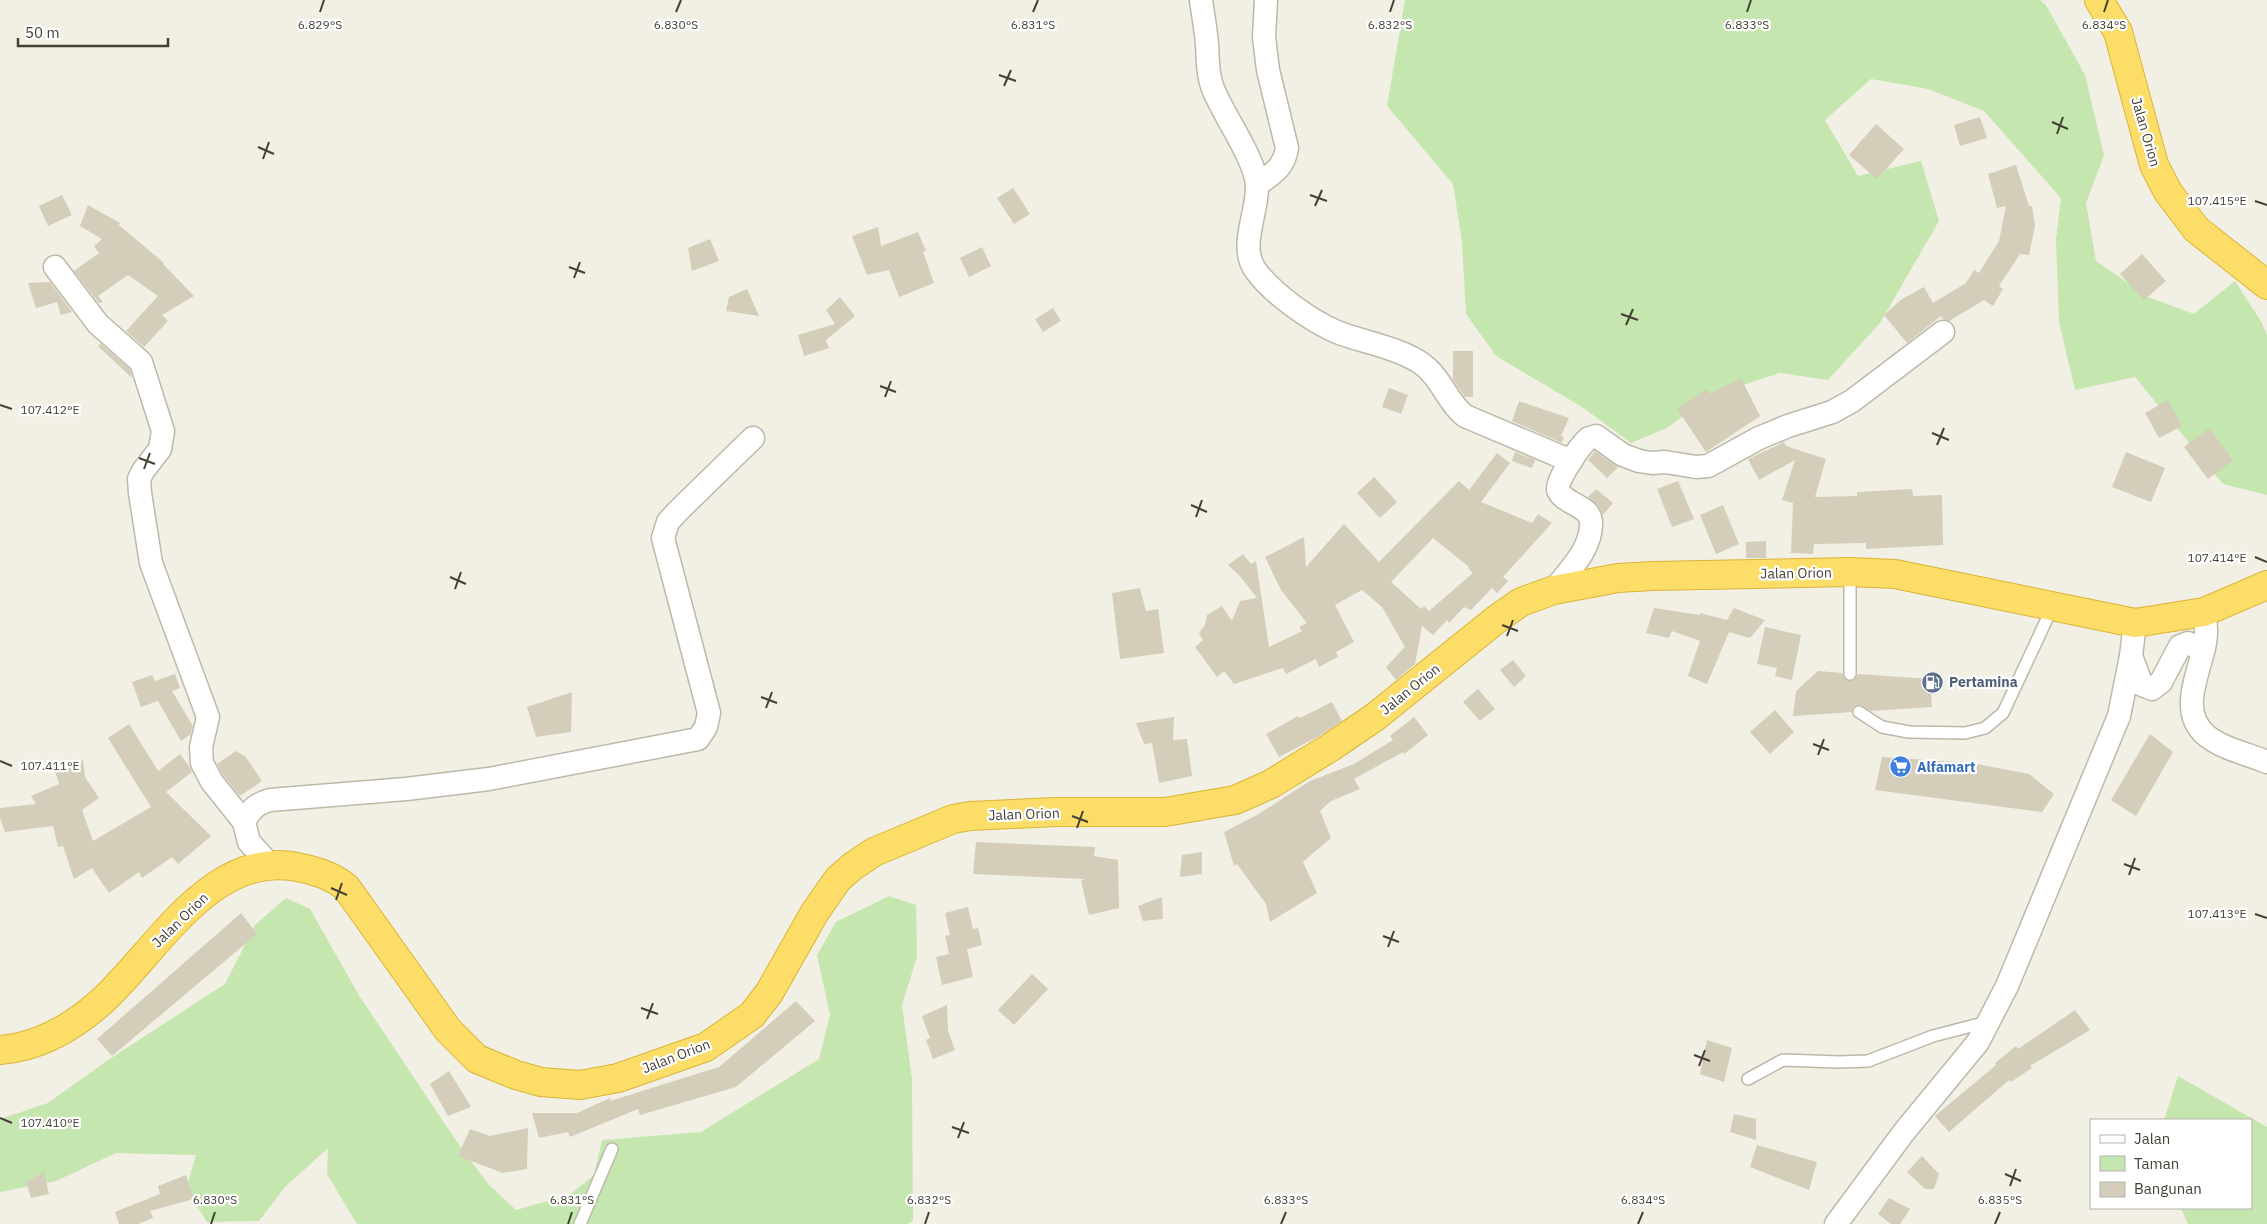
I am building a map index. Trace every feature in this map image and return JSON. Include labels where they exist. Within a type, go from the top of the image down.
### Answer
[{"type":"highway","name":"Jalan Orion","points":[[2099,0],[2118,32],[2154,165],[2168,192],[2196,229],[2267,285]]},
{"type":"highway","name":"Jalan Orion","points":[[0,1050],[28,1046],[42,1041],[83,1018],[107,996],[164,934],[204,895],[230,877],[258,866],[295,866],[326,874],[346,887],[448,1030],[477,1059],[516,1075],[558,1084],[580,1085],[618,1078],[706,1047],[752,1015],[765,999],[815,912],[838,879],[874,852],[952,819],[970,816],[1056,812],[1166,812],[1235,800],[1271,784],[1331,747],[1375,717],[1498,618],[1521,602],[1554,590],[1618,578],[1850,572],[1895,574],[2135,623],[2204,612],[2267,585]]},
{"type":"street","points":[[1201,0],[1208,68],[1212,86],[1249,160],[1257,185],[1251,224],[1249,257],[1255,270],[1270,287],[1314,321],[1337,332],[1386,348],[1421,363],[1435,376],[1455,408],[1465,416],[1571,461]]},
{"type":"street","points":[[1257,185],[1282,167],[1286,159],[1287,148],[1268,70],[1264,38],[1266,0]]},
{"type":"street","points":[[55,267],[98,324],[141,362],[163,432],[160,449],[142,471],[139,479],[151,563],[208,717],[201,747],[202,763],[212,782],[244,822],[248,842],[270,865]]},
{"type":"street","points":[[1554,590],[1582,553],[1590,539],[1592,522],[1588,513],[1560,494],[1557,487],[1571,461],[1589,438],[1596,436],[1623,455],[1638,461],[1665,462],[1696,467],[1708,466],[1759,438],[1788,426],[1832,412],[1852,401],[1943,332]]},
{"type":"street","points":[[244,822],[251,809],[259,803],[270,800],[406,789],[489,779],[698,739],[706,727],[709,713],[663,538],[668,522],[753,438]]},
{"type":"street","points":[[2204,612],[2206,634],[2194,679],[2192,698],[2198,726],[2206,736],[2216,742],[2267,762]]},
{"type":"street","points":[[1836,1224],[1904,1132],[1978,1042],[2007,986],[2119,716],[2131,656],[2135,623]]},
{"type":"street","points":[[2131,656],[2142,685],[2152,689],[2161,682],[2180,646],[2188,643],[2198,648],[2202,654]]},
{"type":"lane","points":[[1850,572],[1850,674]]},
{"type":"lane","points":[[1859,712],[1882,727],[1909,732],[1965,733],[1985,728],[2003,714],[2053,606]]},
{"type":"lane","points":[[1748,1078],[1782,1060],[1868,1061],[1933,1036],[1989,1021]]},
{"type":"lane","points":[[580,1224],[612,1149]]},
{"type":"green space","points":[[1405,0],[2040,0],[2046,5],[2085,75],[2104,155],[2086,203],[2096,261],[2148,297],[2194,314],[2235,281],[2262,323],[2267,335],[2267,495],[2223,484],[2135,377],[2075,390],[2059,322],[2056,239],[2061,198],[1984,111],[1928,89],[1871,79],[1825,120],[1858,176],[1921,161],[1939,221],[1880,323],[1828,380],[1780,373],[1711,395],[1667,428],[1631,443],[1582,407],[1496,356],[1466,314],[1462,242],[1453,184],[1387,106]]},
{"type":"green space","points":[[889,896],[916,905],[917,957],[902,1005],[912,1079],[913,1221],[907,1224],[357,1224],[327,1174],[328,1148],[285,1187],[259,1221],[207,1222],[186,1189],[196,1155],[116,1153],[56,1181],[0,1192],[0,1119],[48,1103],[108,1060],[225,984],[255,925],[286,898],[310,909],[360,997],[455,1139],[488,1184],[516,1210],[569,1195],[594,1175],[602,1140],[701,1132],[819,1059],[830,1015],[817,955],[836,922]]},
{"type":"green space","points":[[2178,1076],[2267,1127],[2267,1224],[2188,1224],[2181,1209],[2252,1209],[2252,1119],[2164,1119]]},
{"type":"building","points":[[1980,117],[1987,138],[1960,146],[1954,125]]},
{"type":"building","points":[[1876,124],[1904,149],[1877,179],[1849,155]]},
{"type":"building","points":[[2016,165],[2029,206],[2032,206],[2035,226],[2029,255],[2020,254],[1999,286],[2003,289],[1993,306],[1984,300],[1949,321],[1941,316],[1907,343],[1884,315],[1902,299],[1924,287],[1933,303],[1966,283],[1974,270],[1979,273],[1999,241],[2006,206],[1997,208],[1988,174]]},
{"type":"building","points":[[1013,188],[1030,214],[1014,224],[997,198]]},
{"type":"building","points":[[62,195],[72,215],[48,226],[39,206]]},
{"type":"building","points":[[88,205],[120,223],[119,225],[164,263],[194,296],[162,315],[168,321],[144,347],[126,331],[158,296],[128,275],[98,296],[103,302],[99,303],[74,271],[99,253],[94,246],[102,239],[80,226]]},
{"type":"building","points":[[878,227],[881,246],[918,232],[926,251],[923,252],[934,283],[899,297],[889,270],[867,275],[852,236]]},
{"type":"building","points":[[710,239],[719,261],[692,271],[688,248]]},
{"type":"building","points":[[982,247],[991,266],[969,277],[960,258]]},
{"type":"building","points":[[2142,254],[2166,281],[2144,300],[2120,274]]},
{"type":"building","points":[[50,282],[72,312],[61,315],[57,302],[36,308],[28,283]]},
{"type":"building","points":[[747,289],[759,316],[726,311],[729,297]]},
{"type":"building","points":[[840,297],[855,316],[826,340],[829,348],[804,356],[798,335],[835,324],[826,310]]},
{"type":"building","points":[[1053,308],[1061,321],[1043,332],[1035,319]]},
{"type":"building","points":[[101,344],[130,369],[132,378],[98,346]]},
{"type":"building","points":[[1453,351],[1473,351],[1473,397],[1465,397],[1453,380]]},
{"type":"building","points":[[1741,378],[1760,416],[1706,452],[1677,409],[1707,389],[1710,394]]},
{"type":"building","points":[[1389,388],[1408,395],[1401,414],[1382,407]]},
{"type":"building","points":[[2168,400],[2182,426],[2159,438],[2145,413]]},
{"type":"building","points":[[1519,401],[1569,418],[1561,436],[1564,437],[1562,443],[1512,421]]},
{"type":"building","points":[[2209,428],[2233,460],[2208,479],[2184,447]]},
{"type":"building","points":[[1784,442],[1786,446],[1826,459],[1815,497],[1857,496],[1857,492],[1912,489],[1913,496],[1942,495],[1943,545],[1866,549],[1866,543],[1814,544],[1813,554],[1791,553],[1793,503],[1782,500],[1795,460],[1759,480],[1748,459]]},
{"type":"building","points":[[1595,451],[1618,467],[1607,478],[1588,460]]},
{"type":"building","points":[[1515,452],[1535,460],[1532,468],[1512,461]]},
{"type":"building","points":[[2126,452],[2165,468],[2151,502],[2112,487]]},
{"type":"building","points":[[1497,453],[1510,463],[1481,502],[1532,523],[1538,514],[1552,523],[1503,577],[1508,581],[1497,593],[1492,588],[1471,610],[1464,607],[1449,623],[1447,620],[1433,635],[1422,626],[1415,664],[1396,680],[1386,667],[1405,647],[1382,607],[1362,590],[1335,605],[1354,642],[1336,652],[1338,657],[1319,667],[1316,659],[1286,674],[1283,668],[1234,684],[1224,671],[1217,677],[1195,647],[1203,640],[1199,633],[1205,625],[1207,615],[1222,606],[1232,621],[1240,601],[1257,598],[1240,576],[1228,565],[1243,554],[1251,564],[1256,561],[1269,647],[1302,631],[1299,627],[1307,623],[1281,590],[1265,557],[1304,537],[1306,567],[1344,524],[1379,562],[1459,481],[1469,490]],"holes":[[[1433,538],[1469,567],[1473,573],[1429,611],[1424,606],[1421,609],[1391,582]]]},
{"type":"building","points":[[1374,477],[1397,502],[1380,518],[1357,493]]},
{"type":"building","points":[[1678,481],[1694,519],[1672,527],[1657,489]]},
{"type":"building","points":[[1596,489],[1613,503],[1603,515],[1598,506],[1588,497]]},
{"type":"building","points":[[1723,505],[1739,544],[1716,554],[1700,515]]},
{"type":"building","points":[[1766,541],[1766,558],[1746,558],[1746,542]]},
{"type":"building","points":[[1140,588],[1146,611],[1158,609],[1164,653],[1120,659],[1112,593]]},
{"type":"building","points":[[1654,608],[1700,615],[1700,613],[1727,620],[1734,608],[1765,620],[1750,638],[1729,632],[1707,684],[1688,676],[1700,641],[1672,631],[1669,638],[1646,633]]},
{"type":"building","points":[[1765,627],[1801,635],[1792,680],[1775,676],[1777,668],[1757,664]]},
{"type":"building","points":[[1513,660],[1526,676],[1514,687],[1500,670]]},
{"type":"building","points":[[1818,671],[1842,673],[1844,678],[1850,681],[1854,680],[1858,674],[1930,679],[1932,707],[1871,711],[1859,705],[1853,708],[1852,712],[1793,716],[1796,691]]},
{"type":"building","points":[[175,674],[180,688],[172,691],[193,726],[190,735],[181,741],[158,701],[141,707],[132,682],[152,675],[155,681]]},
{"type":"building","points":[[1478,689],[1495,709],[1480,721],[1463,702]]},
{"type":"building","points":[[572,692],[571,732],[536,737],[527,707]]},
{"type":"building","points":[[1332,702],[1342,721],[1319,736],[1279,757],[1266,734],[1298,716],[1300,718]]},
{"type":"building","points":[[1775,710],[1794,732],[1770,754],[1750,732]]},
{"type":"building","points":[[1174,717],[1173,740],[1187,739],[1192,776],[1159,783],[1152,743],[1144,744],[1136,723]]},
{"type":"building","points":[[1414,717],[1428,735],[1404,754],[1403,752],[1354,779],[1360,789],[1331,801],[1320,811],[1331,838],[1303,862],[1317,893],[1270,922],[1266,904],[1237,864],[1234,866],[1224,832],[1257,815],[1310,781],[1354,764],[1393,740],[1390,736]]},
{"type":"building","points":[[129,724],[158,771],[180,754],[189,766],[192,772],[166,792],[211,836],[178,864],[172,857],[142,878],[139,872],[109,893],[92,868],[74,879],[63,846],[58,847],[53,826],[5,832],[0,818],[0,808],[36,804],[31,796],[59,784],[55,771],[83,760],[85,777],[99,798],[82,810],[93,841],[151,807],[108,738]]},
{"type":"building","points":[[2150,734],[2173,752],[2136,816],[2111,800]]},
{"type":"building","points":[[236,751],[246,757],[262,781],[240,796],[223,775],[217,764]]},
{"type":"building","points":[[1882,757],[1971,763],[2029,774],[2054,794],[2042,812],[1875,790]]},
{"type":"building","points":[[976,842],[1095,847],[1094,856],[1118,860],[1119,908],[1089,915],[1081,881],[1084,879],[973,874]]},
{"type":"building","points":[[1202,852],[1202,874],[1180,877],[1182,855]]},
{"type":"building","points":[[1162,897],[1163,919],[1143,921],[1138,906]]},
{"type":"building","points":[[968,907],[973,929],[978,928],[982,945],[967,949],[973,977],[942,985],[936,957],[949,954],[945,936],[950,935],[945,913]]},
{"type":"building","points":[[241,913],[257,934],[112,1056],[97,1039]]},
{"type":"building","points":[[1032,974],[1048,989],[1014,1025],[998,1010]]},
{"type":"building","points":[[796,1001],[815,1021],[736,1087],[640,1115],[638,1109],[570,1137],[568,1132],[539,1138],[532,1113],[577,1113],[610,1098],[610,1101],[719,1067]]},
{"type":"building","points":[[947,1005],[948,1031],[955,1050],[933,1059],[926,1040],[930,1038],[922,1016]]},
{"type":"building","points":[[2075,1010],[2090,1030],[2030,1066],[2032,1068],[2011,1082],[2009,1080],[1949,1132],[1935,1116],[2016,1046],[2018,1049]]},
{"type":"building","points":[[1707,1040],[1732,1048],[1724,1082],[1700,1074]]},
{"type":"building","points":[[449,1071],[471,1107],[448,1116],[430,1084]]},
{"type":"building","points":[[1734,1114],[1756,1119],[1756,1140],[1730,1132]]},
{"type":"building","points":[[528,1128],[527,1169],[503,1173],[458,1156],[470,1129],[490,1136]]},
{"type":"building","points":[[1757,1145],[1817,1162],[1809,1190],[1750,1167]]},
{"type":"building","points":[[1922,1156],[1939,1174],[1934,1189],[1925,1189],[1907,1172]]},
{"type":"building","points":[[44,1172],[49,1194],[31,1198],[26,1182]]},
{"type":"building","points":[[186,1175],[194,1199],[150,1211],[153,1218],[138,1224],[119,1224],[115,1212],[160,1194],[158,1186]]},
{"type":"building","points":[[1889,1198],[1910,1209],[1900,1224],[1891,1224],[1878,1214]]},
{"type":"place","name":"Pertamina","points":[[1933,682]]},
{"type":"place","name":"Alfamart","points":[[1901,767]]}]
